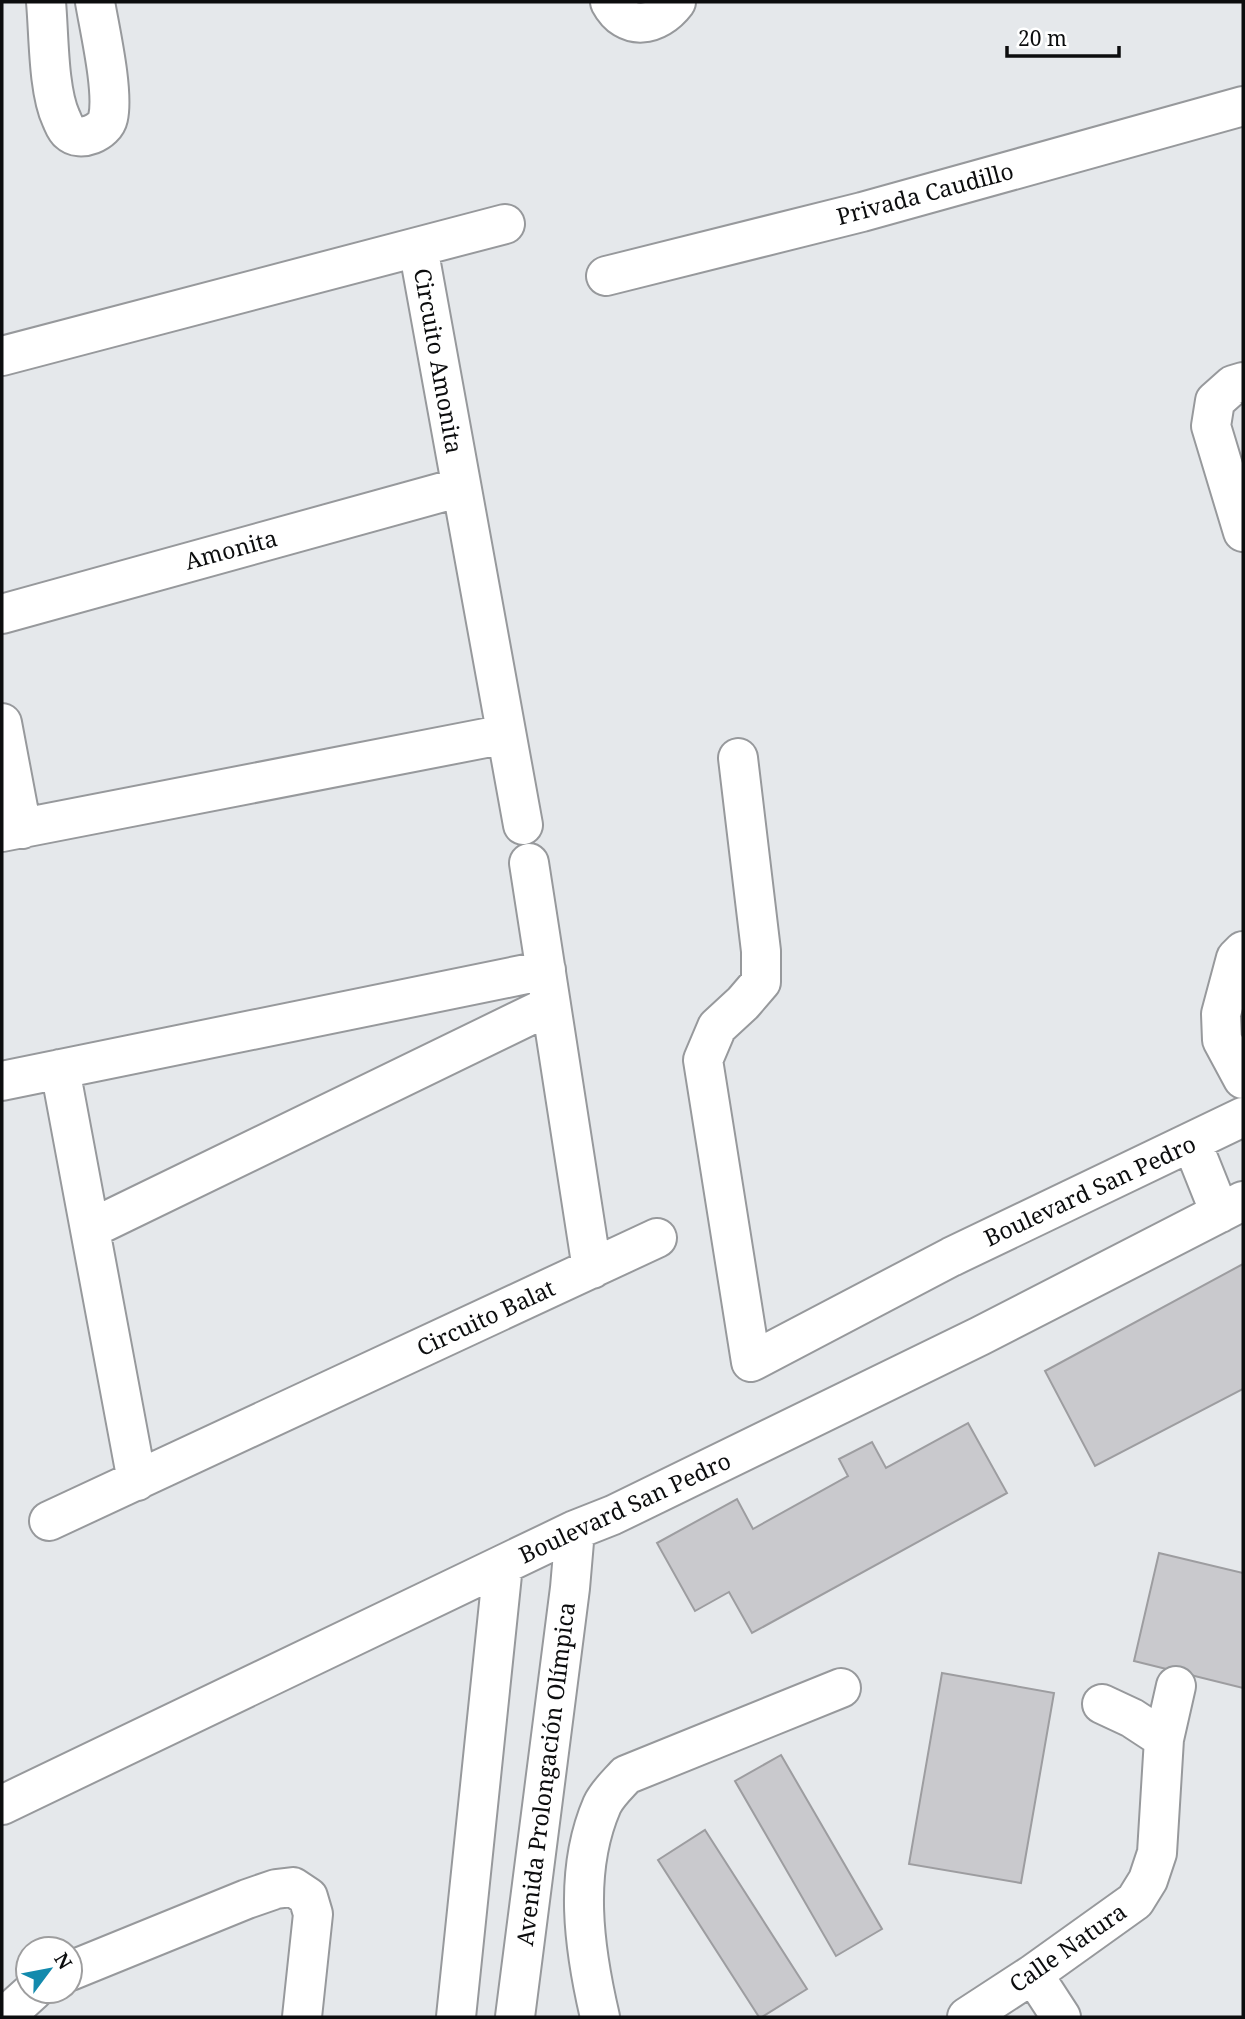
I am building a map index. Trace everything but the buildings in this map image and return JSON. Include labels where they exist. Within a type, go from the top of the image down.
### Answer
[{"type":"street","points":[[47,2],[52,80],[59,115],[68,132],[75,136],[86,136],[100,131],[108,121],[105,66],[95,2]]},
{"type":"street","points":[[610,2],[626,21],[640,23],[657,18],[676,2]]},
{"type":"street","name":"Privada Caudillo","points":[[606,275],[862,212],[1243,106]]},
{"type":"street","points":[[418,247],[505,224]]},
{"type":"street","name":"Circuito Amonita","points":[[2,356],[418,247],[523,825]]},
{"type":"street","points":[[1243,382],[1233,385],[1215,401],[1212,426],[1243,532]]},
{"type":"street","name":"Amonita","points":[[2,614],[461,487]]},
{"type":"street","points":[[2,723],[12,830],[506,734]]},
{"type":"street","name":"Boulevard San Pedro","points":[[738,758],[761,951],[761,982],[717,1027],[703,1060],[751,1362],[951,1257],[1243,1117]]},
{"type":"street","points":[[529,863],[592,1269]]},
{"type":"street","points":[[1243,951],[1236,958],[1221,1014],[1222,1040],[1243,1079]]},
{"type":"street","points":[[2,1081],[548,988]]},
{"type":"street","points":[[90,1229],[548,988]]},
{"type":"street","points":[[60,1069],[137,1481]]},
{"type":"street","points":[[1192,1143],[1231,1207]]},
{"type":"street","name":"Boulevard San Pedro","points":[[2,1805],[575,1530],[613,1515],[980,1336],[1231,1207]]},
{"type":"street","name":"Circuito Balat","points":[[49,1521],[657,1238]]},
{"type":"street","name":"Avenida Prolongación Olímpica","points":[[517,2003],[575,1530]]},
{"type":"street","points":[[503,1565],[457,2000],[517,2003]]},
{"type":"street","name":"Calle Natura","points":[[967,2017],[1135,1901],[1148,1880],[1157,1853],[1164,1739],[1176,1686]]},
{"type":"street","points":[[600,2017],[588,1966],[584,1904],[590,1841],[603,1802],[625,1775],[841,1688]]},
{"type":"street","points":[[1102,1704],[1132,1718],[1164,1739]]},
{"type":"street","points":[[84,1964],[247,1899],[276,1889],[293,1887],[308,1897],[313,1914],[302,2017]]},
{"type":"street","points":[[1032,1974],[1061,2017]]}]
